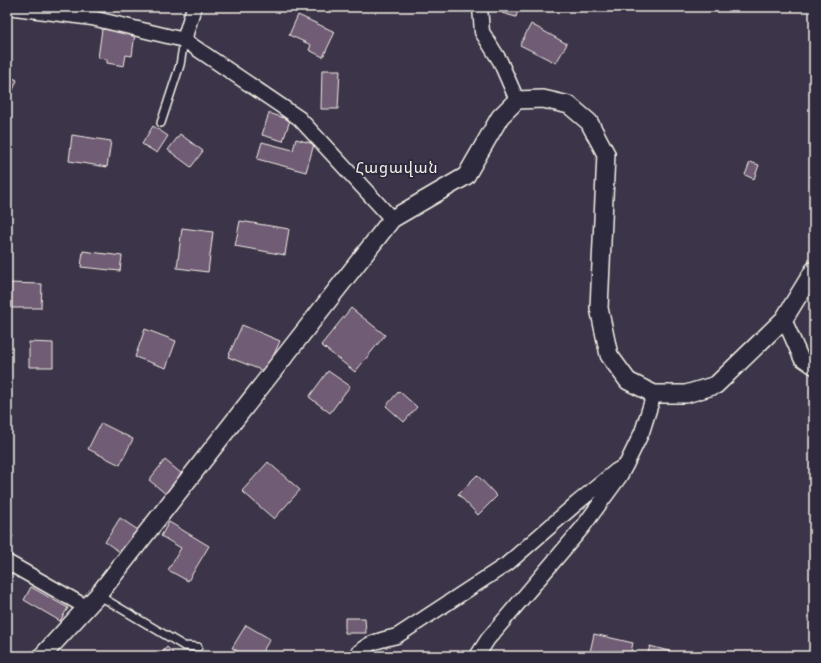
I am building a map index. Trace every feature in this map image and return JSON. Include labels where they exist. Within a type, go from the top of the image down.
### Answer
[{"type":"street","points":[[7,7],[92,18],[184,40],[299,118],[392,219]]},
{"type":"street","points":[[184,40],[194,7]]},
{"type":"street","points":[[480,7],[482,32],[500,61],[517,100]]},
{"type":"street","points":[[42,656],[98,595],[392,219],[466,176],[500,117],[517,100],[543,99],[569,105],[589,122],[606,154],[599,308],[609,355],[628,382],[654,394],[686,394],[716,385],[784,319],[814,270]]},
{"type":"street","points":[[784,319],[801,358],[814,367]]},
{"type":"street","points":[[477,656],[488,639],[582,528],[626,465],[642,432],[654,394]]},
{"type":"street","points":[[355,656],[365,645],[377,640],[397,636],[507,564],[577,503],[616,471],[626,465]]},
{"type":"street","points":[[7,562],[86,608]]},
{"type":"lane","points":[[161,123],[180,65],[184,40]]},
{"type":"lane","points":[[98,595],[184,646],[198,647]]},
{"type":"building","points":[[504,7],[519,7],[516,17],[502,13]]},
{"type":"building","points":[[298,15],[335,32],[323,57],[309,50],[311,45],[289,35]]},
{"type":"building","points":[[531,24],[567,44],[556,63],[520,45]]},
{"type":"building","points":[[102,29],[135,33],[132,56],[126,55],[124,66],[107,63],[107,59],[98,58]]},
{"type":"building","points":[[322,70],[340,70],[338,109],[321,109]]},
{"type":"building","points":[[7,75],[17,80],[8,103],[7,103]]},
{"type":"building","points":[[269,113],[290,120],[283,141],[262,135]]},
{"type":"building","points":[[153,126],[168,136],[157,153],[142,144]]},
{"type":"building","points":[[180,134],[203,151],[191,167],[168,150]]},
{"type":"building","points":[[72,135],[111,141],[107,167],[69,161]]},
{"type":"building","points":[[296,139],[314,144],[306,172],[257,159],[262,142],[293,150]]},
{"type":"building","points":[[750,162],[759,165],[754,179],[745,175]]},
{"type":"building","points":[[240,221],[289,229],[285,255],[235,246]]},
{"type":"building","points":[[182,228],[213,232],[208,272],[177,268]]},
{"type":"building","points":[[83,251],[122,256],[120,271],[81,267]]},
{"type":"building","points":[[7,283],[42,284],[41,308],[7,308]]},
{"type":"building","points":[[351,308],[385,335],[355,372],[321,345]]},
{"type":"building","points":[[242,325],[280,341],[266,372],[228,357]]},
{"type":"building","points":[[145,329],[176,341],[166,368],[135,357]]},
{"type":"building","points":[[29,342],[53,343],[53,367],[29,367]]},
{"type":"building","points":[[328,371],[350,386],[330,413],[309,397]]},
{"type":"building","points":[[399,391],[417,407],[404,422],[386,406]]},
{"type":"building","points":[[101,423],[133,439],[120,465],[88,449]]},
{"type":"building","points":[[165,460],[182,474],[166,494],[149,480]]},
{"type":"building","points":[[268,462],[300,490],[274,519],[242,491]]},
{"type":"building","points":[[477,475],[497,496],[478,515],[458,494]]},
{"type":"building","points":[[120,518],[138,530],[123,554],[105,542]]},
{"type":"building","points":[[169,522],[209,546],[188,581],[168,570],[181,548],[161,536]]},
{"type":"building","points":[[7,532],[13,536],[7,547]]},
{"type":"building","points":[[31,587],[68,608],[60,621],[24,600]]},
{"type":"building","points":[[345,618],[365,618],[366,633],[345,633]]},
{"type":"building","points":[[246,625],[270,639],[260,656],[246,656],[232,648]]},
{"type":"building","points":[[594,634],[633,643],[630,656],[608,656],[590,652]]},
{"type":"building","points":[[650,646],[687,656],[647,656]]},
{"type":"building","points":[[167,647],[176,656],[158,656]]},
{"type":"district","name":"Հացավան","points":[[397,168]]}]
